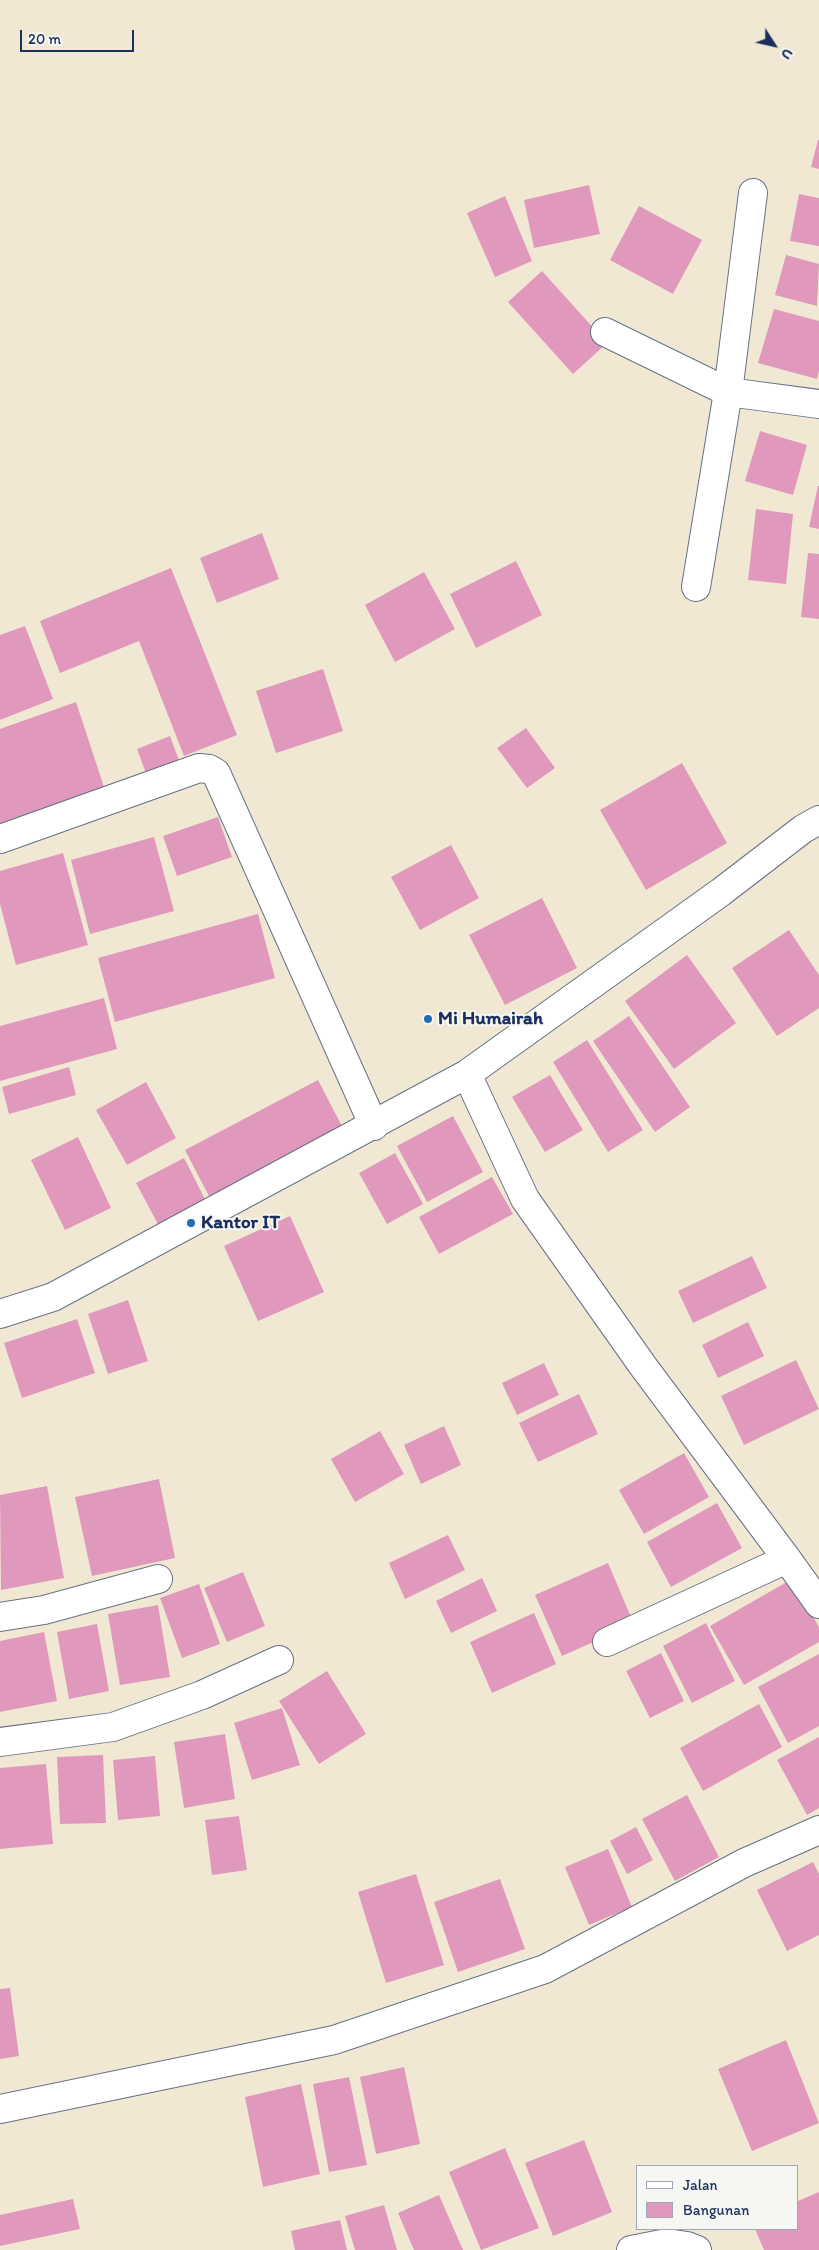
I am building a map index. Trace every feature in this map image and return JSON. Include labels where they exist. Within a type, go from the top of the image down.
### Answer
[{"type":"street","points":[[696,588],[728,392],[752,193]]},
{"type":"street","points":[[605,332],[728,392],[819,404]]},
{"type":"street","points":[[0,839],[199,768],[216,772],[374,1126]]},
{"type":"street","points":[[0,1314],[53,1297],[374,1126],[467,1074],[721,892],[803,829],[819,820]]},
{"type":"street","points":[[467,1074],[525,1199],[644,1366],[819,1604]]},
{"type":"street","points":[[607,1642],[787,1559]]},
{"type":"street","points":[[0,1616],[44,1610],[158,1579]]},
{"type":"street","points":[[0,1742],[113,1727],[202,1695],[279,1660]]},
{"type":"street","points":[[0,2109],[334,2040],[545,1969],[744,1863],[819,1830]]},
{"type":"street","points":[[631,2250],[667,2243],[697,2250]]},
{"type":"building","points":[[819,140],[819,169],[811,167]]},
{"type":"building","points":[[589,185],[600,234],[534,248],[524,200]]},
{"type":"building","points":[[799,194],[819,198],[819,246],[790,241]]},
{"type":"building","points":[[505,196],[532,261],[495,277],[467,213]]},
{"type":"building","points":[[639,206],[702,240],[673,294],[610,260]]},
{"type":"building","points":[[786,255],[819,264],[817,306],[775,295]]},
{"type":"building","points":[[542,271],[607,343],[573,374],[508,302]]},
{"type":"building","points":[[774,309],[819,321],[819,371],[817,379],[758,363]]},
{"type":"building","points":[[760,431],[807,445],[793,495],[745,481]]},
{"type":"building","points":[[819,486],[819,529],[809,527]]},
{"type":"building","points":[[756,509],[793,514],[786,584],[748,580]]},
{"type":"building","points":[[262,533],[279,579],[217,603],[200,558]]},
{"type":"building","points":[[808,553],[819,554],[819,619],[801,617]]},
{"type":"building","points":[[516,561],[542,615],[476,648],[450,594]]},
{"type":"building","points":[[171,568],[237,735],[184,756],[139,641],[60,673],[40,621]]},
{"type":"building","points":[[424,572],[455,629],[395,662],[365,605]]},
{"type":"building","points":[[25,626],[53,699],[0,720],[0,635]]},
{"type":"building","points":[[323,669],[343,731],[276,753],[256,691]]},
{"type":"building","points":[[76,702],[104,787],[0,823],[0,729]]},
{"type":"building","points":[[526,728],[555,768],[527,788],[497,748]]},
{"type":"building","points":[[170,736],[180,763],[147,776],[137,749]]},
{"type":"building","points":[[682,763],[727,843],[646,890],[600,810]]},
{"type":"building","points":[[218,817],[232,857],[177,876],[163,836]]},
{"type":"building","points":[[154,837],[174,911],[90,934],[71,860]]},
{"type":"building","points":[[451,845],[479,898],[420,930],[391,877]]},
{"type":"building","points":[[63,853],[88,945],[16,965],[0,904],[0,871]]},
{"type":"building","points":[[542,898],[577,968],[505,1005],[469,935]]},
{"type":"building","points":[[258,914],[275,978],[115,1022],[98,958]]},
{"type":"building","points":[[789,930],[819,975],[819,1008],[777,1036],[732,968]]},
{"type":"building","points":[[687,955],[736,1023],[674,1069],[625,1001]]},
{"type":"building","points":[[104,998],[117,1049],[0,1081],[0,1026]]},
{"type":"building","points":[[629,1016],[690,1107],[655,1132],[593,1041]]},
{"type":"building","points":[[587,1040],[643,1130],[608,1152],[553,1062]]},
{"type":"building","points":[[69,1067],[76,1095],[9,1114],[2,1087]]},
{"type":"building","points":[[550,1075],[583,1130],[545,1152],[512,1097]]},
{"type":"building","points":[[318,1080],[345,1132],[212,1202],[185,1150]]},
{"type":"building","points":[[146,1082],[176,1138],[127,1165],[96,1110]]},
{"type":"building","points":[[453,1116],[483,1172],[427,1202],[397,1146]]},
{"type":"building","points":[[78,1137],[111,1208],[65,1230],[31,1160]]},
{"type":"building","points":[[395,1153],[423,1204],[387,1224],[359,1173]]},
{"type":"building","points":[[184,1158],[207,1203],[160,1228],[136,1183]]},
{"type":"building","points":[[492,1177],[513,1214],[439,1254],[419,1217]]},
{"type":"building","points":[[290,1216],[324,1292],[258,1321],[224,1246]]},
{"type":"building","points":[[752,1256],[767,1288],[693,1323],[678,1291]]},
{"type":"building","points":[[128,1300],[148,1361],[108,1374],[88,1314]]},
{"type":"building","points":[[77,1319],[95,1373],[22,1398],[4,1343]]},
{"type":"building","points":[[748,1322],[764,1356],[718,1378],[702,1345]]},
{"type":"building","points":[[796,1360],[819,1409],[744,1445],[721,1396]]},
{"type":"building","points":[[544,1363],[559,1395],[517,1415],[502,1383]]},
{"type":"building","points":[[579,1394],[598,1434],[538,1462],[519,1423]]},
{"type":"building","points":[[444,1426],[461,1465],[421,1484],[404,1445]]},
{"type":"building","points":[[380,1431],[404,1474],[355,1502],[331,1459]]},
{"type":"building","points":[[684,1453],[709,1497],[644,1534],[619,1490]]},
{"type":"building","points":[[159,1479],[175,1558],[92,1576],[75,1497]]},
{"type":"building","points":[[47,1486],[64,1578],[1,1590],[0,1495]]},
{"type":"building","points":[[717,1503],[742,1548],[671,1587],[647,1542]]},
{"type":"building","points":[[448,1535],[465,1570],[405,1599],[389,1563]]},
{"type":"building","points":[[608,1563],[634,1624],[562,1656],[535,1595]]},
{"type":"building","points":[[243,1572],[265,1626],[227,1642],[204,1588]]},
{"type":"building","points":[[482,1578],[497,1611],[451,1633],[436,1601]]},
{"type":"building","points":[[792,1579],[819,1627],[819,1642],[744,1685],[710,1626]]},
{"type":"building","points":[[199,1584],[220,1644],[182,1658],[160,1598]]},
{"type":"building","points":[[158,1605],[170,1677],[120,1685],[108,1614]]},
{"type":"building","points":[[534,1613],[556,1664],[492,1693],[470,1642]]},
{"type":"building","points":[[706,1623],[735,1681],[692,1703],[663,1646]]},
{"type":"building","points":[[97,1624],[109,1691],[69,1699],[57,1632]]},
{"type":"building","points":[[44,1632],[57,1701],[0,1712],[0,1641]]},
{"type":"building","points":[[661,1653],[684,1701],[650,1718],[626,1671]]},
{"type":"building","points":[[819,1654],[819,1726],[788,1743],[758,1687]]},
{"type":"building","points":[[327,1671],[366,1734],[319,1764],[279,1701]]},
{"type":"building","points":[[759,1704],[782,1747],[703,1791],[680,1748]]},
{"type":"building","points":[[282,1708],[300,1765],[252,1780],[234,1723]]},
{"type":"building","points":[[225,1734],[235,1799],[184,1808],[174,1742]]},
{"type":"building","points":[[819,1737],[819,1808],[807,1815],[777,1760]]},
{"type":"building","points":[[103,1755],[106,1823],[60,1824],[57,1757]]},
{"type":"building","points":[[155,1756],[160,1816],[118,1820],[113,1760]]},
{"type":"building","points":[[46,1764],[53,1844],[0,1849],[0,1768]]},
{"type":"building","points":[[687,1795],[719,1857],[675,1881],[642,1819]]},
{"type":"building","points":[[239,1816],[247,1870],[212,1875],[205,1820]]},
{"type":"building","points":[[636,1827],[653,1860],[627,1874],[610,1841]]},
{"type":"building","points":[[608,1849],[632,1907],[589,1925],[565,1867]]},
{"type":"building","points":[[813,1862],[819,1874],[819,1935],[787,1951],[757,1890]]},
{"type":"building","points":[[416,1874],[444,1965],[386,1983],[358,1892]]},
{"type":"building","points":[[500,1879],[525,1949],[458,1972],[434,1902]]},
{"type":"building","points":[[10,1988],[19,2056],[0,2059],[0,1989]]},
{"type":"building","points":[[786,2040],[819,2123],[752,2151],[718,2069]]},
{"type":"building","points":[[404,2067],[420,2144],[376,2154],[360,2077]]},
{"type":"building","points":[[349,2077],[367,2165],[329,2172],[313,2084]]},
{"type":"building","points":[[301,2084],[320,2174],[263,2187],[245,2097]]},
{"type":"building","points":[[584,2140],[612,2212],[553,2236],[525,2163]]},
{"type":"building","points":[[505,2148],[539,2228],[481,2250],[449,2172]]},
{"type":"building","points":[[819,2192],[819,2250],[764,2250],[755,2230],[799,2230],[799,2201]]},
{"type":"building","points":[[439,2195],[463,2250],[414,2250],[398,2213]]},
{"type":"building","points":[[73,2199],[80,2229],[0,2246],[0,2215]]},
{"type":"building","points":[[384,2205],[397,2250],[355,2250],[345,2216]]},
{"type":"building","points":[[340,2220],[347,2250],[295,2250],[291,2231]]},
{"type":"place","name":"Mi Humairah","points":[[428,1019]]},
{"type":"place","name":"Kantor IT","points":[[191,1223]]}]
